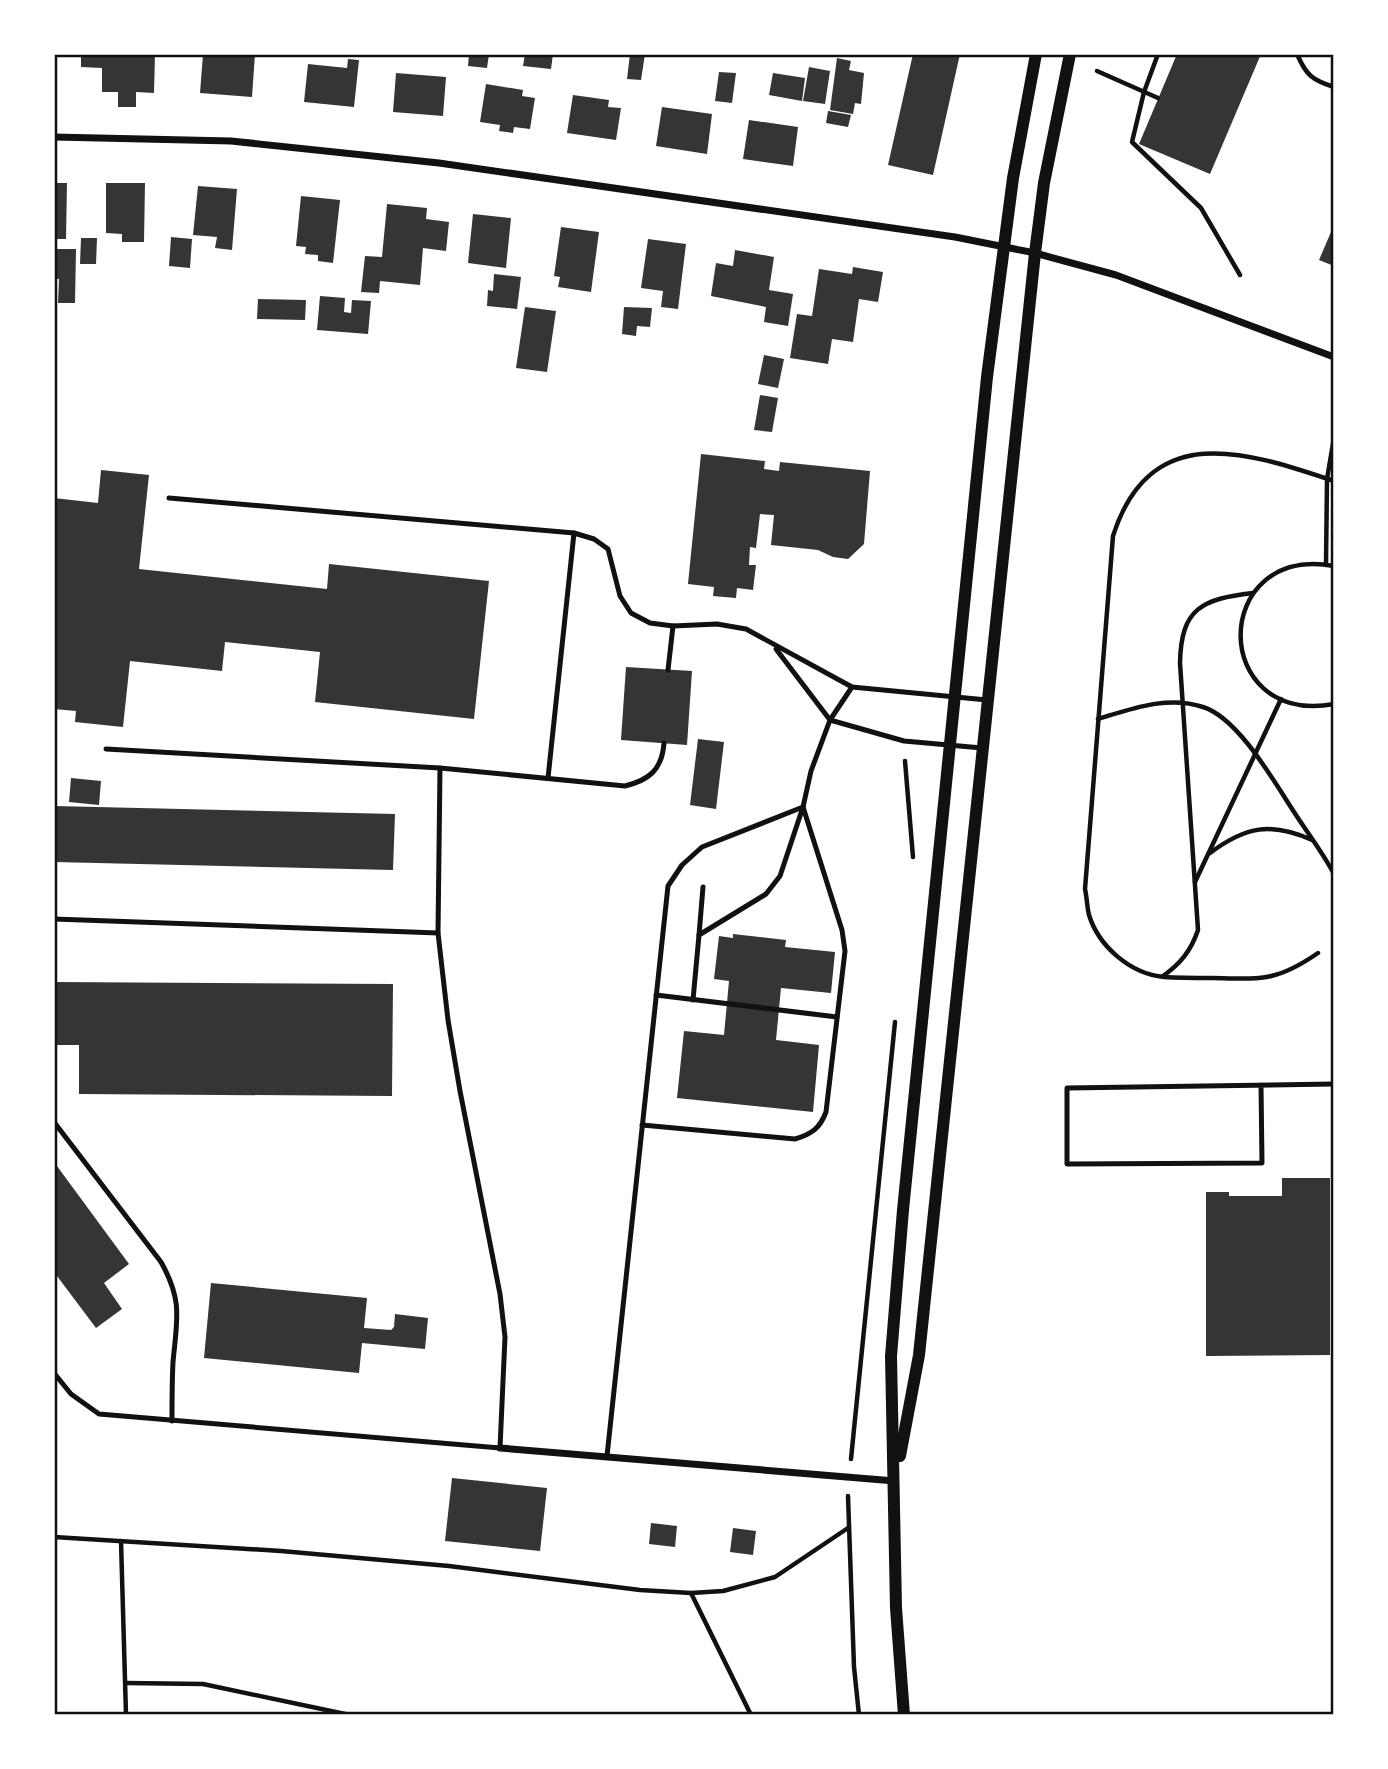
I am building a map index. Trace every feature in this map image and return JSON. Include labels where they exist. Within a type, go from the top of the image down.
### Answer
[{"type":"street","points":[[904,1715],[896,1608],[891,1356],[904,1196],[987,377],[1003,246],[1036,54]]},
{"type":"street","points":[[895,1480],[919,1355],[1035,253],[1044,183],[1070,54]]},
{"type":"street","points":[[54,137],[230,141],[427,162],[615,187],[1003,246],[1116,275],[1334,357]]},
{"type":"street","points":[[500,1448],[895,1480]]},
{"type":"lane","points":[[169,498],[574,533],[594,539],[608,549],[620,596],[631,613],[650,623],[673,626],[717,624],[746,629],[852,687],[987,700]]},
{"type":"lane","points":[[548,778],[574,533]]},
{"type":"lane","points":[[668,670],[673,626]]},
{"type":"lane","points":[[774,646],[830,720],[904,741],[982,748]]},
{"type":"lane","points":[[699,935],[766,894],[780,876],[803,807],[811,771],[830,720],[852,687]]},
{"type":"lane","points":[[106,750],[440,768],[625,786],[644,781],[656,769],[664,743]]},
{"type":"lane","points":[[54,1373],[71,1394],[99,1414],[500,1448],[505,1337],[500,1294],[460,1091],[438,933],[440,768]]},
{"type":"lane","points":[[607,1456],[668,886],[682,865],[702,847],[803,807]]},
{"type":"lane","points":[[642,1125],[795,1139],[810,1135],[821,1125],[827,1112],[845,951],[842,930],[803,807]]},
{"type":"lane","points":[[693,1000],[703,887]]},
{"type":"lane","points":[[54,919],[438,933]]},
{"type":"lane","points":[[656,995],[838,1017]]},
{"type":"lane","points":[[1261,1085],[1262,1163],[1066,1164],[1067,1088],[1261,1085],[1334,1084]]},
{"type":"lane","points":[[54,1122],[161,1262],[172,1282],[178,1313],[172,1421]]},
{"type":"path","points":[[1158,54],[1144,92],[1132,142],[1200,208],[1240,275]]},
{"type":"path","points":[[1297,54],[1305,72],[1318,82],[1334,87]]},
{"type":"path","points":[[1097,71],[1158,99]]},
{"type":"path","points":[[1326,565],[1327,479],[1334,438]]},
{"type":"path","points":[[1318,953],[1284,974],[1261,979],[1162,977],[1141,972],[1121,960],[1104,942],[1090,917],[1085,889],[1113,536],[1119,517],[1131,495],[1150,474],[1175,458],[1209,452],[1250,456],[1292,466],[1334,481]]},
{"type":"path","points":[[1334,566],[1312,563],[1289,567],[1269,577],[1253,593],[1243,614],[1240,636],[1244,658],[1254,679],[1270,694],[1290,705],[1313,708],[1334,705]]},
{"type":"path","points":[[1162,977],[1177,966],[1192,947],[1198,930],[1180,641],[1184,627],[1193,613],[1224,597],[1253,593]]},
{"type":"path","points":[[1194,885],[1281,699]]},
{"type":"path","points":[[1098,719],[1135,707],[1161,703],[1183,703],[1204,707],[1214,713],[1233,728],[1256,755],[1334,874]]},
{"type":"path","points":[[904,741],[913,859]]},
{"type":"path","points":[[1209,853],[1236,835],[1251,830],[1283,829],[1313,840]]},
{"type":"path","points":[[859,1715],[853,1667],[849,1478],[896,1012]]},
{"type":"path","points":[[54,1537],[281,1551],[449,1566],[640,1590],[691,1593],[723,1591],[775,1577],[848,1528]]},
{"type":"path","points":[[121,1541],[126,1715]]},
{"type":"path","points":[[691,1593],[751,1715]]},
{"type":"path","points":[[126,1683],[203,1684],[350,1715]]},
{"type":"building","points":[[81,54],[155,54],[154,93],[136,92],[136,107],[118,107],[118,92],[102,92],[102,68],[81,67]]},
{"type":"building","points":[[203,54],[238,57],[239,54],[255,54],[252,97],[200,93]]},
{"type":"building","points":[[469,54],[489,54],[487,68],[468,66]]},
{"type":"building","points":[[525,54],[553,54],[551,69],[523,66]]},
{"type":"building","points":[[630,54],[645,54],[641,80],[627,79]]},
{"type":"building","points":[[913,54],[960,54],[933,175],[888,165]]},
{"type":"building","points":[[1177,54],[1261,54],[1210,174],[1139,144]]},
{"type":"building","points":[[837,58],[851,61],[849,70],[864,73],[861,104],[855,103],[853,114],[830,110]]},
{"type":"building","points":[[348,59],[359,60],[354,107],[304,102],[308,64],[347,68]]},
{"type":"building","points":[[809,67],[830,71],[825,104],[803,101]]},
{"type":"building","points":[[719,72],[736,73],[732,103],[715,101]]},
{"type":"building","points":[[396,73],[446,77],[443,116],[393,112]]},
{"type":"building","points":[[773,73],[805,78],[802,101],[769,95]]},
{"type":"building","points":[[486,84],[523,90],[522,96],[535,98],[530,129],[514,127],[513,133],[499,131],[500,125],[480,122]]},
{"type":"building","points":[[573,95],[609,100],[608,107],[621,108],[616,140],[567,133]]},
{"type":"building","points":[[662,107],[712,114],[707,154],[656,146]]},
{"type":"building","points":[[828,111],[851,115],[848,127],[826,123]]},
{"type":"building","points":[[749,120],[798,127],[793,166],[743,159]]},
{"type":"building","points":[[54,183],[67,183],[66,239],[54,239]]},
{"type":"building","points":[[106,183],[145,183],[144,242],[122,242],[122,234],[106,233]]},
{"type":"building","points":[[198,186],[237,189],[232,250],[215,248],[217,237],[193,235]]},
{"type":"building","points":[[301,196],[340,200],[333,263],[318,261],[318,255],[305,254],[306,247],[296,246]]},
{"type":"building","points":[[387,204],[427,208],[426,219],[449,222],[446,251],[423,248],[420,285],[380,281],[379,293],[361,292],[365,256],[382,257]]},
{"type":"building","points":[[473,214],[511,218],[506,268],[468,263]]},
{"type":"building","points":[[1334,225],[1334,266],[1319,260]]},
{"type":"building","points":[[561,227],[599,232],[591,292],[558,287],[560,277],[554,276]]},
{"type":"building","points":[[171,237],[192,239],[190,268],[169,266]]},
{"type":"building","points":[[81,238],[97,238],[96,264],[80,264]]},
{"type":"building","points":[[648,239],[686,244],[678,309],[661,307],[663,291],[641,288]]},
{"type":"building","points":[[57,249],[76,249],[75,303],[58,303]]},
{"type":"building","points":[[735,250],[774,257],[769,290],[793,294],[788,326],[764,322],[766,307],[711,296],[716,263],[733,266]]},
{"type":"building","points":[[853,267],[883,272],[878,302],[859,299],[853,342],[832,339],[828,364],[790,358],[797,314],[812,316],[819,269],[852,274]]},
{"type":"building","points":[[494,274],[521,277],[517,309],[487,306],[488,290],[493,291]]},
{"type":"building","points":[[320,296],[345,298],[344,312],[351,313],[352,300],[371,301],[368,334],[317,330]]},
{"type":"building","points":[[258,299],[306,300],[305,320],[257,319]]},
{"type":"building","points":[[525,307],[556,311],[547,372],[516,368]]},
{"type":"building","points":[[624,307],[652,308],[650,327],[637,326],[636,336],[622,334]]},
{"type":"building","points":[[764,355],[784,359],[778,388],[758,384]]},
{"type":"building","points":[[760,395],[778,398],[772,432],[754,430]]},
{"type":"building","points":[[701,454],[765,461],[764,469],[779,471],[780,462],[870,471],[864,544],[848,559],[833,557],[818,550],[771,545],[774,515],[760,514],[756,548],[750,547],[749,565],[756,565],[753,590],[737,588],[736,598],[713,596],[714,587],[688,584]]},
{"type":"building","points":[[101,470],[149,475],[139,569],[327,589],[329,564],[489,581],[474,719],[315,702],[320,652],[225,642],[222,671],[130,661],[123,727],[75,722],[76,711],[54,709],[54,498],[98,503]]},
{"type":"building","points":[[626,667],[692,671],[687,745],[621,740]]},
{"type":"building","points":[[698,739],[724,742],[716,809],[690,805]]},
{"type":"building","points":[[71,778],[101,781],[99,805],[69,802]]},
{"type":"building","points":[[54,806],[395,814],[393,870],[54,862]]},
{"type":"building","points":[[733,934],[786,940],[785,947],[835,952],[831,993],[781,988],[776,1040],[819,1045],[813,1112],[677,1098],[684,1031],[724,1035],[729,981],[714,979],[719,936],[733,938]]},
{"type":"building","points":[[54,982],[393,984],[392,1096],[79,1094],[79,1045],[54,1045]]},
{"type":"building","points":[[54,1162],[129,1264],[104,1283],[122,1309],[96,1328],[54,1272]]},
{"type":"building","points":[[1282,1178],[1330,1178],[1330,1355],[1206,1356],[1206,1192],[1229,1192],[1229,1196],[1282,1196]]},
{"type":"building","points":[[211,1283],[367,1298],[364,1328],[391,1330],[394,1327],[395,1314],[428,1318],[425,1349],[362,1343],[359,1373],[204,1358]]},
{"type":"building","points":[[452,1478],[547,1488],[540,1551],[445,1541]]},
{"type":"building","points":[[651,1523],[677,1526],[675,1547],[649,1544]]},
{"type":"building","points":[[733,1528],[756,1531],[753,1555],[730,1552]]}]
